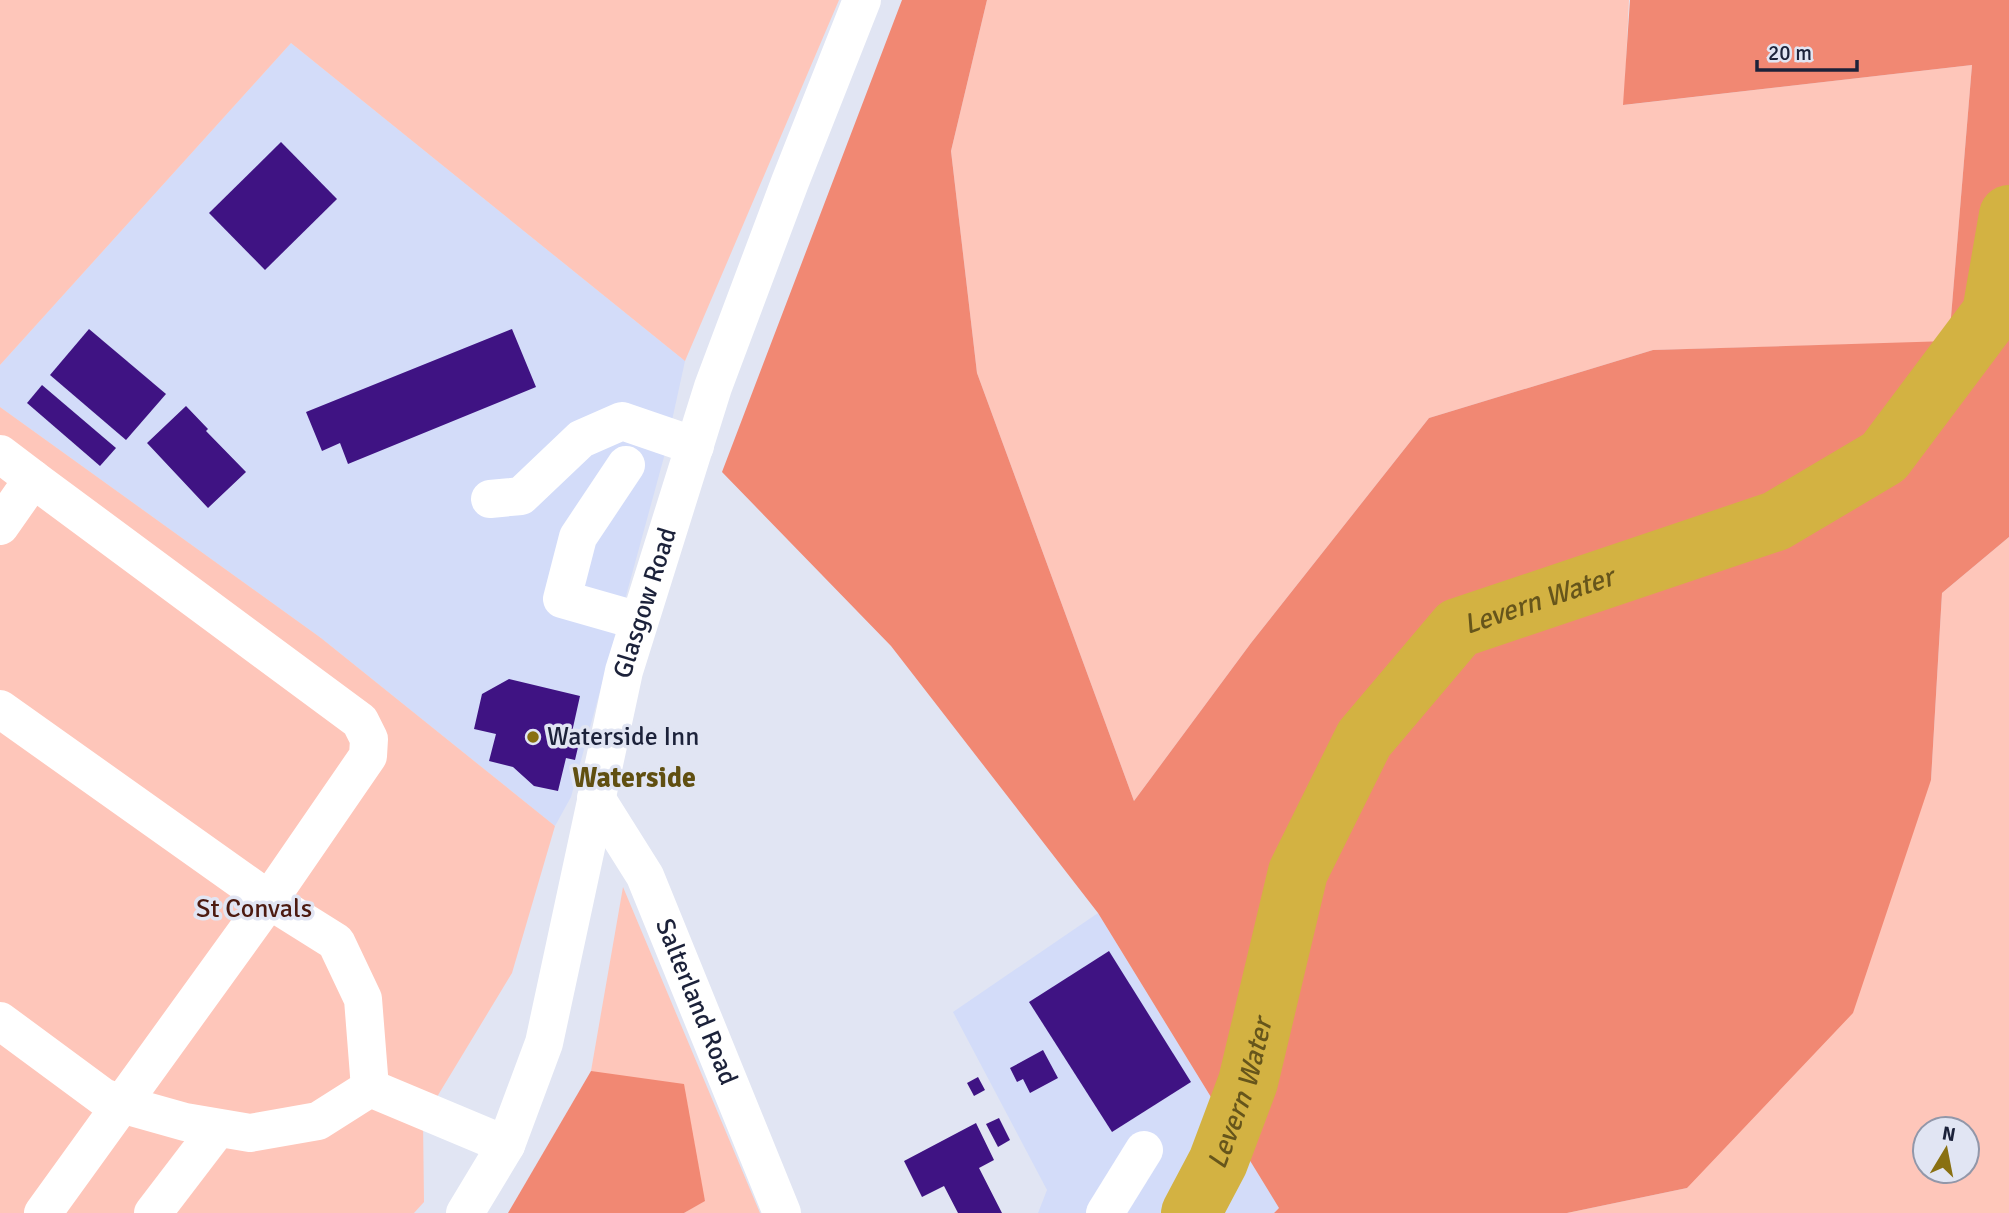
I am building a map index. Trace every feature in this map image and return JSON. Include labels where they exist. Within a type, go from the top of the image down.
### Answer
[{"type":"main road","name":"Glasgow Road","points":[[465,1213],[506,1145],[544,1043],[624,671],[639,621],[713,387],[862,0]]},
{"type":"main road","points":[[490,499],[521,496],[581,439],[622,421],[695,446]]},
{"type":"main road","points":[[0,454],[360,721],[369,739],[368,756],[269,900],[43,1213]]},
{"type":"main road","points":[[626,465],[578,537],[562,599],[639,621]]},
{"type":"main road","points":[[0,526],[33,479]]},
{"type":"main road","points":[[0,709],[269,900],[336,942],[363,999],[370,1088]]},
{"type":"main road","name":"Salterland Road","points":[[596,798],[645,876],[782,1213]]},
{"type":"main road","points":[[0,1021],[103,1097],[185,1122],[218,1128],[250,1133],[318,1121],[370,1088]]},
{"type":"main road","points":[[370,1088],[506,1145]]},
{"type":"main road","points":[[153,1213],[218,1128]]},
{"type":"main road","points":[[1105,1213],[1144,1150]]},
{"type":"shaded area","points":[[902,0],[987,0],[951,151],[977,373],[1134,801],[1251,643],[1429,418],[1653,350],[1949,341],[1972,65],[1623,105],[1630,0],[2009,0],[2009,537],[1942,593],[1931,780],[1853,1013],[1687,1188],[1567,1213],[1274,1213],[1279,1208],[1098,913],[891,646],[722,472]]},
{"type":"shaded area","points":[[291,43],[685,361],[664,457],[571,797],[555,826],[321,638],[0,407],[0,365]]},
{"type":"shaded area","points":[[1098,913],[1279,1208],[1274,1213],[1038,1213],[1047,1190],[953,1012]]},
{"type":"shaded area","points":[[591,1071],[684,1084],[705,1201],[684,1213],[508,1213]]},
{"type":"green space","points":[[0,0],[839,0],[685,361],[291,43],[0,365]]},
{"type":"green space","points":[[987,0],[1629,0],[1624,105],[1972,65],[1949,342],[1653,350],[1429,418],[1251,643],[1134,801],[977,373],[951,151]]},
{"type":"green space","name":"St Convals","points":[[0,407],[321,638],[555,826],[512,973],[423,1120],[424,1202],[414,1213],[0,1213]]},
{"type":"green space","points":[[2009,537],[2009,1213],[1567,1213],[1687,1188],[1931,780],[1942,593]]},
{"type":"green space","points":[[623,887],[760,1213],[684,1213],[705,1200],[591,1071]]},
{"type":"building","points":[[281,142],[337,199],[265,270],[209,213]]},
{"type":"building","points":[[89,329],[166,394],[126,440],[50,375]]},
{"type":"building","points":[[512,329],[536,387],[348,464],[340,443],[322,451],[306,412]]},
{"type":"building","points":[[42,385],[116,448],[100,466],[27,403]]},
{"type":"building","points":[[186,406],[246,472],[208,508],[147,443]]},
{"type":"building","name":"Waterside Inn","points":[[509,679],[580,696],[570,741],[579,743],[575,760],[566,758],[558,791],[534,786],[513,767],[489,761],[496,734],[474,729],[482,694]]},
{"type":"building","points":[[1109,951],[1191,1082],[1112,1132],[1029,1002]]},
{"type":"building","points":[[1043,1050],[1058,1078],[1030,1093],[1023,1079],[1017,1082],[1010,1068]]},
{"type":"building","points":[[978,1077],[985,1090],[974,1096],[967,1083]]},
{"type":"building","points":[[999,1118],[1010,1140],[998,1147],[986,1124]]},
{"type":"building","points":[[976,1123],[994,1160],[979,1168],[1002,1213],[958,1213],[944,1186],[922,1197],[904,1161]]},
{"type":"waterway","name":"Levern Water","points":[[1191,1213],[1218,1162],[1248,1082],[1298,872],[1364,739],[1458,628],[1776,521],[1884,457],[1992,313],[2009,215]]},
{"type":"place","name":"Waterside Inn","points":[[533,737]]},
{"type":"district","name":"Waterside","points":[[634,778]]}]
